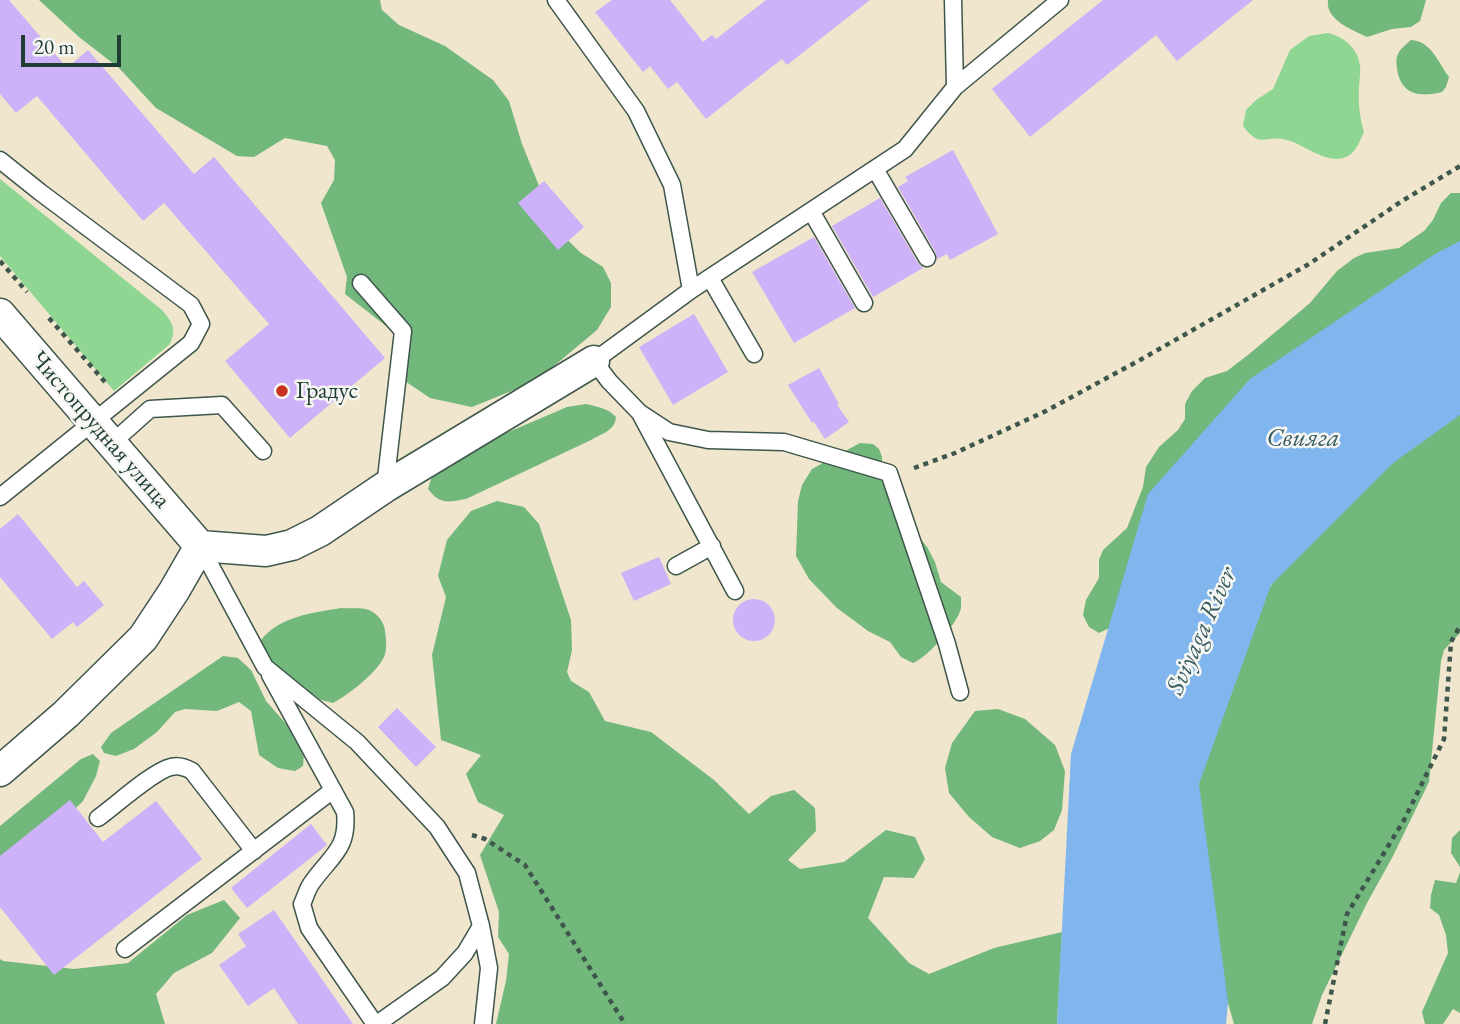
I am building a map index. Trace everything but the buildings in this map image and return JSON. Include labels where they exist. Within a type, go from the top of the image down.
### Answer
[{"type":"street","name":"Чистопрудная улица","points":[[0,314],[200,546]]},
{"type":"street","points":[[0,771],[66,714],[143,638],[200,546],[266,551],[292,545],[320,531],[385,487],[594,361]]},
{"type":"lane","points":[[556,0],[636,111],[673,185],[691,290]]},
{"type":"lane","points":[[953,0],[955,87]]},
{"type":"lane","points":[[960,692],[947,644],[889,473],[784,442],[708,440],[669,432],[640,413],[594,361],[691,290],[905,149],[955,87],[1060,0]]},
{"type":"lane","points":[[0,160],[191,305],[201,324],[191,343],[120,399],[102,432]]},
{"type":"lane","points":[[875,169],[927,258]]},
{"type":"lane","points":[[811,211],[864,303]]},
{"type":"lane","points":[[710,278],[754,354]]},
{"type":"lane","points":[[361,283],[403,331],[385,487]]},
{"type":"lane","points":[[0,497],[102,432],[150,409],[222,405],[263,451]]},
{"type":"lane","points":[[640,413],[735,591]]},
{"type":"lane","points":[[200,546],[345,812],[347,828],[341,846],[310,886],[302,904],[309,928],[376,1024],[442,978],[465,953],[481,926]]},
{"type":"lane","points":[[676,566],[712,546]]},
{"type":"lane","points":[[265,667],[357,742],[437,827],[467,873],[489,968],[483,1024]]},
{"type":"lane","points":[[99,818],[156,774],[171,767],[183,766],[192,771],[254,851]]},
{"type":"lane","points":[[125,949],[333,790]]},
{"type":"path","points":[[889,473],[922,466],[955,453],[1058,404],[1309,264],[1402,201],[1460,166]]},
{"type":"path","points":[[0,261],[34,301]]},
{"type":"path","points":[[43,311],[120,399]]},
{"type":"path","points":[[1325,1024],[1347,914],[1404,820],[1444,739],[1451,642],[1460,626]]},
{"type":"path","points":[[437,827],[485,839],[524,864],[625,1024]]},
{"type":"green space","points":[[39,0],[380,0],[382,10],[399,25],[445,46],[493,80],[509,101],[522,144],[557,230],[581,253],[603,267],[611,283],[611,307],[597,330],[536,381],[472,407],[430,398],[396,375],[395,333],[345,294],[347,277],[321,203],[334,180],[335,160],[327,146],[285,138],[254,157],[237,156],[156,108],[119,68],[79,37]]},
{"type":"green space","points":[[1328,0],[1426,0],[1420,21],[1411,27],[1392,29],[1367,37],[1335,19],[1328,7]]},
{"type":"green space","points":[[1328,33],[1349,44],[1359,60],[1359,105],[1364,132],[1355,150],[1345,157],[1329,158],[1287,140],[1259,139],[1249,133],[1243,126],[1246,110],[1273,89],[1290,50],[1309,36]]},
{"type":"green space","points":[[1411,40],[1429,48],[1449,77],[1442,92],[1418,94],[1406,89],[1402,84],[1397,58],[1400,50]]},
{"type":"green space","points":[[0,179],[162,310],[171,322],[173,334],[170,344],[114,391],[0,256]]},
{"type":"green space","points":[[1451,193],[1460,193],[1460,252],[1124,621],[1099,633],[1089,627],[1083,615],[1086,600],[1099,578],[1099,560],[1103,550],[1127,528],[1143,487],[1146,467],[1159,447],[1178,430],[1185,419],[1185,404],[1192,391],[1205,378],[1227,371],[1248,355],[1310,303],[1337,271],[1354,258],[1365,253],[1399,248],[1424,231],[1441,203]]},
{"type":"green space","points":[[586,404],[613,414],[616,417],[613,426],[591,440],[466,499],[441,500],[428,489],[432,476],[450,457],[567,407]]},
{"type":"green space","points":[[1460,404],[1460,633],[1444,650],[1441,661],[1429,782],[1322,995],[1312,1024],[1234,1024],[1204,919],[1195,773],[1247,624],[1307,528]]},
{"type":"green space","points":[[860,443],[873,444],[879,449],[882,457],[882,480],[888,496],[927,547],[941,582],[961,597],[959,614],[948,631],[934,647],[913,663],[901,657],[890,642],[868,631],[837,608],[809,579],[796,556],[798,501],[802,485],[812,469]]},
{"type":"green space","points":[[497,501],[524,507],[539,524],[571,620],[572,650],[567,672],[571,681],[589,692],[605,721],[651,732],[714,780],[749,814],[771,796],[794,790],[815,808],[816,831],[788,860],[800,869],[844,862],[886,830],[915,837],[925,859],[914,878],[884,877],[868,918],[909,963],[929,974],[994,948],[1062,932],[1057,1024],[496,1024],[509,954],[498,937],[499,912],[480,855],[504,815],[478,802],[466,774],[481,755],[441,740],[432,655],[446,597],[438,576],[447,540],[471,511]]},
{"type":"green space","points":[[341,608],[366,609],[378,616],[384,628],[386,648],[382,660],[371,674],[333,703],[321,700],[305,689],[269,659],[262,649],[261,640],[287,621]]},
{"type":"green space","points":[[223,656],[238,658],[251,670],[266,701],[287,725],[304,753],[303,766],[295,771],[278,768],[259,755],[251,711],[239,702],[217,711],[185,709],[175,712],[157,732],[134,749],[116,756],[104,753],[101,747],[111,733]]},
{"type":"green space","points":[[998,709],[1025,719],[1055,745],[1065,771],[1062,810],[1054,830],[1040,841],[1020,848],[992,837],[969,817],[949,793],[945,768],[952,743],[975,711]]},
{"type":"green space","points":[[93,754],[100,761],[96,776],[83,801],[0,877],[0,826],[81,759]]},
{"type":"green space","points":[[1460,830],[1460,867],[1451,853],[1452,838]]},
{"type":"green space","points":[[1460,872],[1460,1013],[1453,1009],[1443,1024],[1425,1024],[1422,1012],[1448,953],[1446,935],[1439,915],[1430,908],[1431,895],[1435,880],[1456,883]]},
{"type":"green space","points":[[224,900],[240,918],[212,953],[174,973],[156,994],[165,1024],[0,1024],[0,959],[74,969],[128,963],[187,915]]},
{"type":"water","name":"Свияга","points":[[1460,241],[1460,415],[1393,463],[1271,585],[1199,784],[1228,1002],[1226,1024],[1057,1024],[1071,754],[1148,494],[1250,379],[1435,254]]},
{"type":"place","name":"Градус","points":[[282,391]]},
{"type":"water label","name":"Sviyaga River","points":[[1202,631]]}]
